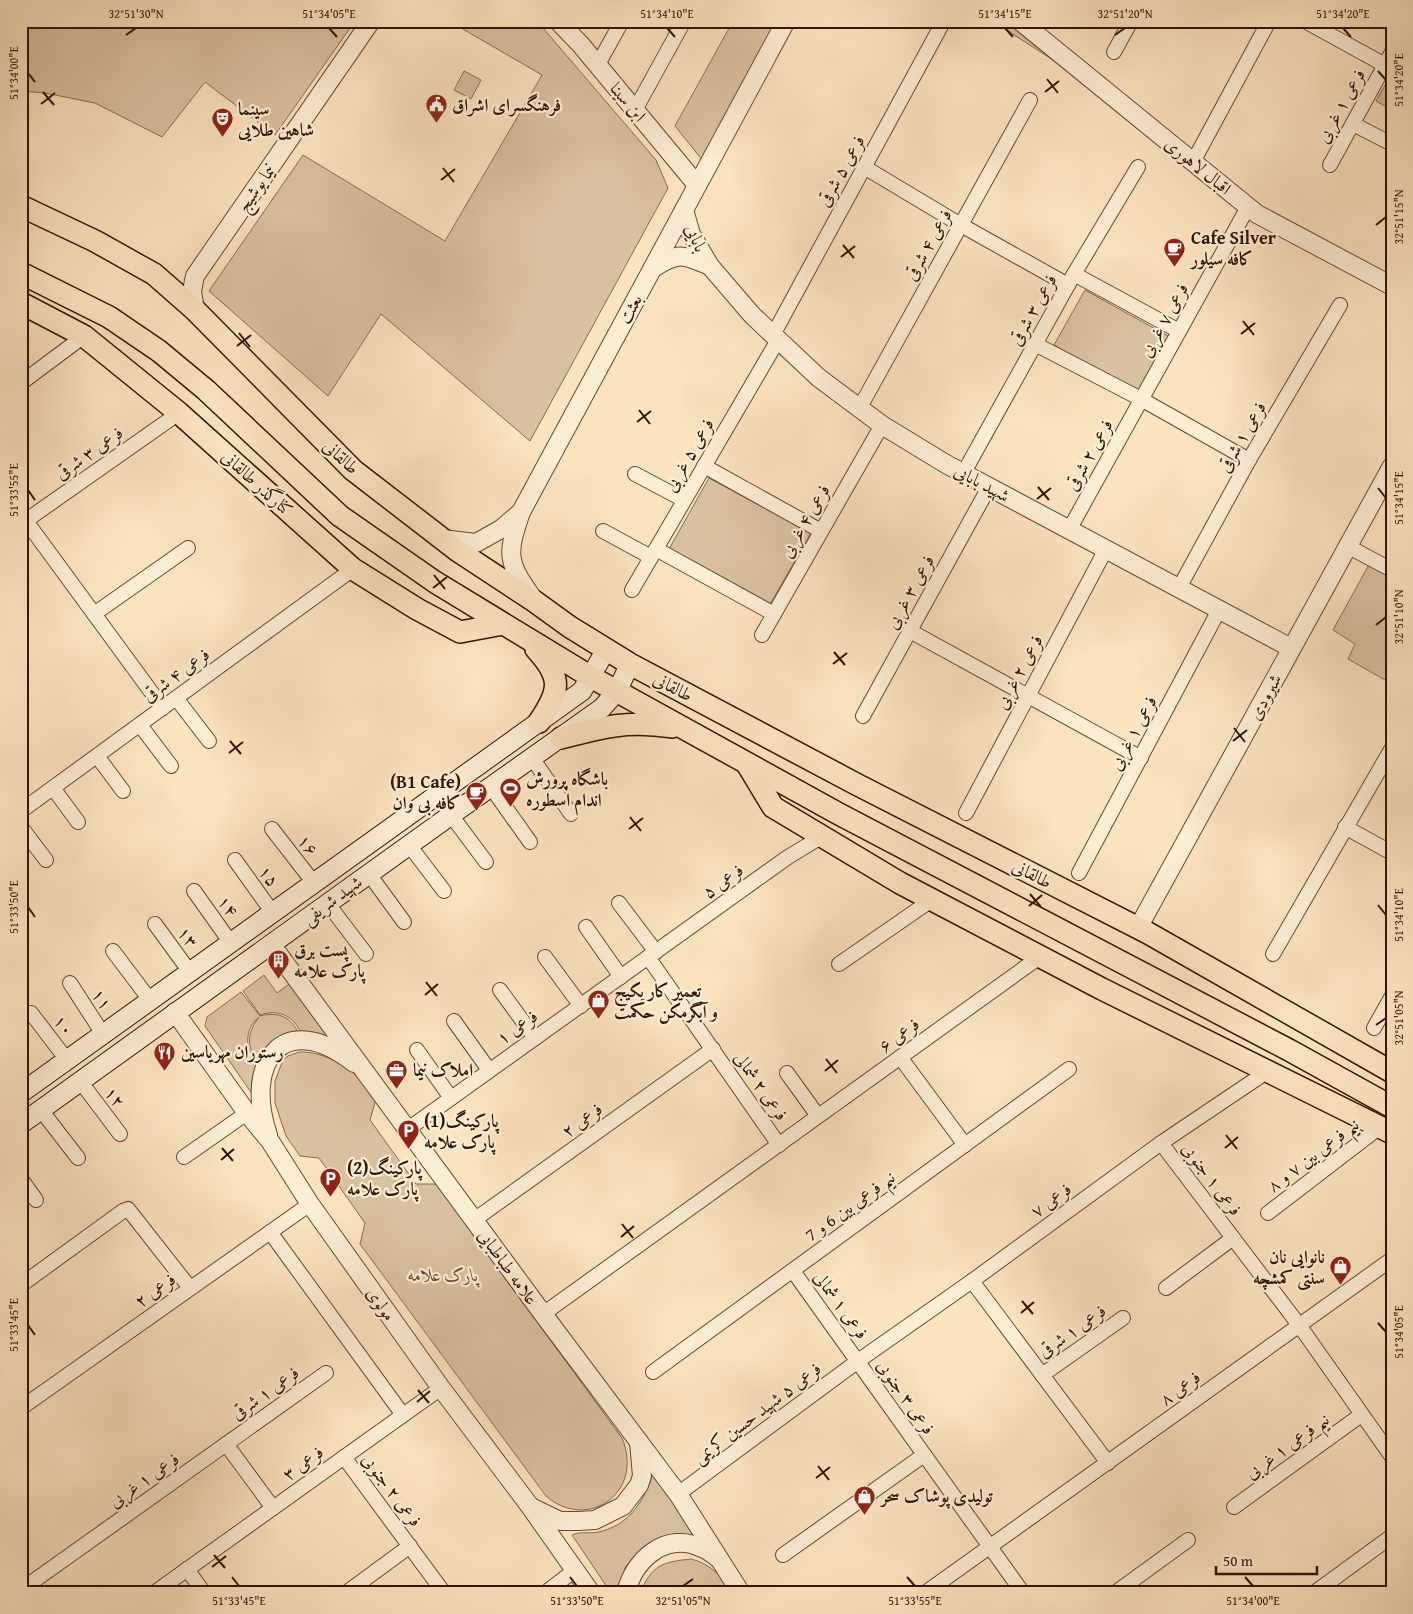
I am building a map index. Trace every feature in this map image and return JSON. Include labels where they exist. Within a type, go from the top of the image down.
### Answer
[{"type":"main road","name":"طالقانی","points":[[21,206],[95,241],[154,274],[195,310],[353,470],[458,551],[606,650],[856,784],[1138,928],[1392,1072]]},
{"type":"main road","name":"طالقانی","points":[[21,274],[108,317],[159,351],[206,390],[340,516],[435,582],[503,624],[591,677],[747,764],[954,875],[1289,1050],[1392,1107]]},
{"type":"main road","name":"کنارگذر طالقانی","points":[[21,303],[84,336],[179,413],[353,569],[417,609],[460,632],[503,624]]},
{"type":"main road","points":[[522,635],[548,663],[554,674],[557,687],[549,707],[539,722]]},
{"type":"main road","name":"شهید شریفی","points":[[23,1088],[67,1060],[582,691],[606,650]]},
{"type":"main road","name":"شهید شریفی","points":[[22,1121],[41,1110],[409,844],[602,708],[617,691],[630,664]]},
{"type":"main road","points":[[561,738],[629,723],[686,730]]},
{"type":"main road","points":[[483,762],[492,762],[498,768],[500,776],[493,785]]},
{"type":"main road","points":[[747,764],[773,807],[821,837],[933,900],[1102,989],[1386,1130]]},
{"type":"street","name":"نیما یوشیج","points":[[195,310],[192,291],[195,276],[371,21]]},
{"type":"street","name":"ابن سینا","points":[[558,21],[698,185]]},
{"type":"street","points":[[597,66],[622,21]]},
{"type":"street","points":[[635,110],[684,21]]},
{"type":"street","name":"بعثت","points":[[534,601],[519,579],[511,560],[513,537],[521,512],[786,21]]},
{"type":"street","name":"اقبال لاهوری","points":[[1020,21],[1248,208],[1392,286]]},
{"type":"street","points":[[1114,52],[1131,21]]},
{"type":"street","points":[[1193,162],[1269,21]]},
{"type":"street","points":[[1305,21],[1385,65],[1392,52]]},
{"type":"street","name":"فرعی ۵ شرقی","points":[[775,337],[940,26]]},
{"type":"street","name":"فرعی ۱ غربی","points":[[1330,165],[1385,65]]},
{"type":"street","name":"فرعی ۴ شرقی","points":[[859,408],[1030,100]]},
{"type":"street","points":[[1353,124],[1392,144]]},
{"type":"street","points":[[864,167],[961,225],[1179,331]]},
{"type":"street","name":"فرعی ۳ شرقی","points":[[963,474],[1071,280],[1138,167]]},
{"type":"street","name":"فرعی ۷ غربی","points":[[1141,399],[1248,208]]},
{"type":"street","name":"بابایی","points":[[684,210],[691,234],[710,266]]},
{"type":"street","points":[[652,269],[668,259],[685,256],[710,266]]},
{"type":"street","name":"شهید بابایی","points":[[710,266],[752,315],[819,378],[882,425],[963,474],[1292,648]]},
{"type":"street","name":"فرعی ۱ شرقی","points":[[1179,588],[1249,460],[1340,305]]},
{"type":"street","points":[[21,383],[84,336]]},
{"type":"street","name":"فرعی ۵ غربی","points":[[632,590],[704,466],[775,337]]},
{"type":"street","points":[[1036,344],[1141,399],[1249,460]]},
{"type":"street","name":"فرعی ۲ شرقی","points":[[1069,530],[1141,399]]},
{"type":"street","name":"فرعی ۳ شرقی","points":[[23,523],[179,413]]},
{"type":"street","name":"فرعی ۴ غربی","points":[[762,635],[882,425]]},
{"type":"street","points":[[704,466],[821,532]]},
{"type":"street","name":"شیرودی","points":[[1138,928],[1392,466]]},
{"type":"street","points":[[635,474],[684,500]]},
{"type":"street","name":"فرعی ۳ غربی","points":[[863,716],[989,487]]},
{"type":"street","points":[[442,539],[476,543],[501,529],[521,512]]},
{"type":"street","points":[[23,523],[94,614],[163,708]]},
{"type":"street","points":[[603,531],[653,553],[774,614]]},
{"type":"street","points":[[1348,546],[1392,570]]},
{"type":"street","points":[[94,614],[188,548]]},
{"type":"street","name":"فرعی ۲ غربی","points":[[966,813],[1106,549]]},
{"type":"street","name":"فرعی ۴ شرقی","points":[[21,811],[353,569]]},
{"type":"street","name":"فرعی ۱ غربی","points":[[1080,873],[1219,610]]},
{"type":"street","points":[[910,631],[1141,758]]},
{"type":"street","points":[[176,698],[209,741]]},
{"type":"street","points":[[140,725],[171,766]]},
{"type":"street","points":[[1273,954],[1392,748]]},
{"type":"street","points":[[97,756],[123,791]]},
{"type":"street","points":[[532,758],[571,814]]},
{"type":"street","points":[[493,785],[530,842]]},
{"type":"street","points":[[53,788],[78,822]]},
{"type":"street","points":[[451,815],[486,862]]},
{"type":"street","points":[[21,827],[46,860]]},
{"type":"street","points":[[1345,827],[1392,852]]},
{"type":"street","name":"۱۶","points":[[272,828],[314,884]]},
{"type":"street","name":"فرعی ۵","points":[[652,955],[788,857],[821,837]]},
{"type":"street","points":[[409,844],[444,890]]},
{"type":"street","name":"۱۵","points":[[235,860],[273,913]]},
{"type":"street","points":[[369,874],[404,922]]},
{"type":"street","name":"۱۴","points":[[194,891],[231,943]]},
{"type":"street","points":[[839,964],[933,900]]},
{"type":"street","points":[[619,903],[713,1049]]},
{"type":"street","points":[[328,904],[366,954]]},
{"type":"street","name":"۱۳","points":[[155,924],[190,972]]},
{"type":"street","points":[[586,927],[621,977]]},
{"type":"street","name":"علامه طباطبایی","points":[[271,944],[678,1494],[741,1593]]},
{"type":"street","points":[[113,951],[150,1000]]},
{"type":"street","name":"فرعی ۱","points":[[408,1129],[488,1070],[652,955]]},
{"type":"street","name":"فرعی ۶","points":[[543,1314],[1040,956]]},
{"type":"street","points":[[545,958],[581,1006]]},
{"type":"street","name":"۱۱","points":[[70,984],[103,1034]]},
{"type":"street","points":[[500,990],[535,1038]]},
{"type":"street","points":[[1374,1028],[1392,996]]},
{"type":"street","name":"مولوی","points":[[175,1012],[270,1142],[310,1204],[441,1388],[591,1593]]},
{"type":"street","name":"۱۰","points":[[31,1013],[67,1060]]},
{"type":"street","points":[[454,1021],[488,1070]]},
{"type":"street","points":[[270,1142],[262,1115],[261,1079],[270,1056],[278,1048],[290,1042],[310,1040],[328,1046],[368,1075]]},
{"type":"street","name":"فرعی ۲ شمالی","points":[[713,1049],[779,1145]]},
{"type":"street","name":"فرعی ۲","points":[[474,1220],[713,1049]]},
{"type":"street","points":[[417,1050],[451,1098]]},
{"type":"street","points":[[900,1057],[965,1145]]},
{"type":"street","name":"نیم فرعی بین 6 و 7","points":[[653,1372],[1069,1069]]},
{"type":"street","name":"فرعی ۷","points":[[858,1361],[972,1281],[1161,1143],[1268,1071]]},
{"type":"street","points":[[787,1073],[818,1116]]},
{"type":"street","name":"۱۲","points":[[80,1081],[120,1134]]},
{"type":"street","points":[[41,1110],[78,1158]]},
{"type":"street","points":[[184,1157],[247,1113]]},
{"type":"street","name":"نیم فرعی بین ۷ و ۸","points":[[1268,1212],[1386,1130]]},
{"type":"street","name":"فرعی ۱ جنوبی","points":[[1161,1143],[1233,1238]]},
{"type":"street","points":[[21,1179],[36,1200]]},
{"type":"street","name":"فرعی ۲","points":[[21,1408],[310,1204]]},
{"type":"street","points":[[21,1285],[128,1209],[190,1288]]},
{"type":"street","points":[[270,1232],[403,1415]]},
{"type":"street","points":[[1166,1288],[1233,1238],[1392,1457]]},
{"type":"street","name":"فرعی ۸","points":[[925,1593],[1392,1259]]},
{"type":"street","name":"فرعی ۱ شمالی","points":[[793,1271],[858,1361]]},
{"type":"street","points":[[972,1281],[1108,1463]]},
{"type":"street","name":"فرعی ۱ شرقی","points":[[1042,1375],[1123,1318]]},
{"type":"street","name":"فرعی ۳ جنوبی","points":[[858,1361],[990,1547]]},
{"type":"street","name":"فرعی ۵ شهید حسین کریمی","points":[[678,1494],[858,1361]]},
{"type":"street","name":"فرعی ۱ شرقی","points":[[226,1444],[326,1373]]},
{"type":"street","name":"فرعی ۳","points":[[154,1593],[441,1388]]},
{"type":"street","name":"نیم فرعی ۱ غربی","points":[[1234,1507],[1361,1415]]},
{"type":"street","points":[[528,1505],[560,1521],[595,1520],[609,1515],[623,1506],[639,1485],[642,1476],[639,1442]]},
{"type":"street","points":[[226,1444],[273,1508]]},
{"type":"street","name":"فرعی ۱ غربی","points":[[21,1590],[226,1444]]},
{"type":"street","points":[[783,1555],[924,1455]]},
{"type":"street","name":"فرعی ۲ جنوبی","points":[[344,1457],[444,1593]]},
{"type":"street","points":[[1314,1593],[1392,1536]]},
{"type":"street","points":[[1115,1593],[1188,1540]]},
{"type":"street","points":[[626,1593],[629,1579],[635,1569],[648,1555],[662,1546],[675,1542],[702,1547],[723,1562]]},
{"type":"street","points":[[346,1593],[410,1546]]},
{"type":"street","points":[[990,1547],[1023,1593]]},
{"type":"street","points":[[187,1569],[204,1593]]},
{"type":"street","points":[[545,1593],[575,1570]]},
{"type":"green space","points":[[21,21],[355,21],[275,135],[205,82],[162,137],[95,103],[45,93],[21,91]]},
{"type":"green space","points":[[449,21],[537,21],[656,160],[668,188],[530,441],[381,314],[328,396],[209,291],[303,155],[445,241],[542,75]]},
{"type":"green space","points":[[733,21],[779,21],[703,161],[675,126]]},
{"type":"green space","points":[[1014,21],[1053,60],[994,22]]},
{"type":"green space","points":[[464,71],[481,80],[471,99],[454,90]]},
{"type":"green space","points":[[1392,73],[1392,110],[1376,101]]},
{"type":"green space","points":[[1085,290],[1170,337],[1138,393],[1054,345]]},
{"type":"green space","points":[[709,478],[811,533],[769,606],[669,549]]},
{"type":"green space","points":[[1371,561],[1392,572],[1392,684],[1348,659],[1355,644],[1333,630]]},
{"type":"green space","points":[[264,975],[277,993],[292,982],[331,1038],[316,1033],[301,1033],[294,1022],[279,1013],[260,1015],[243,991]]},
{"type":"green space","points":[[241,992],[260,1016],[273,1014],[284,1017],[292,1024],[299,1035],[261,1062],[250,1046],[250,1034],[259,1017],[254,1022],[248,1034],[248,1046],[259,1063],[255,1098],[205,1026],[207,1017]]},
{"type":"green space","name":"پارک علامه","points":[[299,1052],[307,1052],[331,1059],[346,1067],[363,1082],[376,1099],[370,1120],[416,1184],[436,1184],[622,1438],[627,1458],[626,1475],[619,1490],[608,1501],[594,1508],[578,1510],[562,1506],[546,1496],[360,1244],[365,1223],[319,1158],[300,1156],[286,1136],[275,1103],[275,1081],[283,1060]]},
{"type":"green space","points":[[655,1474],[696,1533],[693,1535],[679,1534],[645,1547],[626,1566],[617,1589],[611,1593],[572,1535],[595,1533],[618,1525],[639,1504],[652,1476]]},
{"type":"green space","points":[[691,1559],[704,1564],[716,1572],[734,1593],[640,1593],[649,1576],[659,1567],[672,1562]]},
{"type":"place","name":"فرهنگسرای اشراق","points":[[436,124]]},
{"type":"place","name":"سینما شاهین طلایی","points":[[222,138]]},
{"type":"place","name":"Cafe Silver کافه سیلور","points":[[1175,267]]},
{"type":"place","name":"باشگاه پرورش اندام اسطوره","points":[[510,808]]},
{"type":"place","name":"(B1 Cafe) کافه بی وان","points":[[477,811]]},
{"type":"place","name":"پست برق پارک علامه","points":[[278,979]]},
{"type":"place","name":"تعمیر کار پکیج و آبگرمکن حکمت","points":[[598,1020]]},
{"type":"place","name":"رستوران مهریاسین","points":[[165,1071]]},
{"type":"place","name":"املاک نیما","points":[[397,1089]]},
{"type":"place","name":"پارکینگ(1) پارک علامه","points":[[408,1150]]},
{"type":"place","name":"پارکینگ(2) پارک علامه","points":[[331,1197]]},
{"type":"place","name":"نانوایی نان سنتی کمشچه","points":[[1341,1286]]},
{"type":"place","name":"تولیدی پوشاک سحر","points":[[865,1515]]}]
